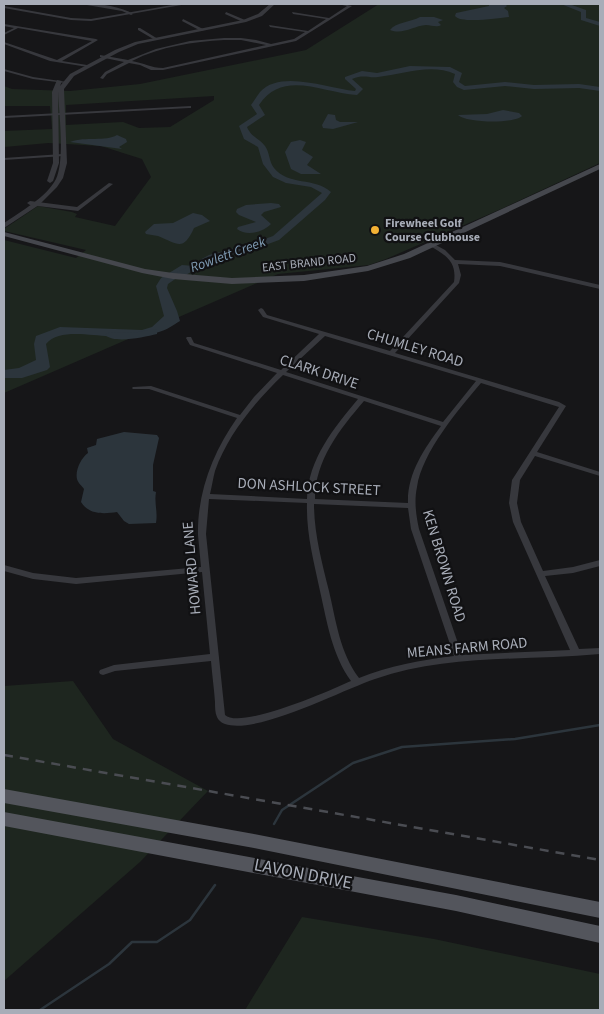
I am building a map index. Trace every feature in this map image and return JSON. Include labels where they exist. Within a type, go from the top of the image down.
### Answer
[{"type":"main road","name":"EAST BRAND ROAD","points":[[4,234],[145,271],[189,278],[241,281],[304,278],[368,268],[406,256],[600,166]]},
{"type":"main road","name":"LAVON DRIVE","points":[[4,796],[254,841],[600,910]]},
{"type":"main road","name":"LAVON DRIVE","points":[[4,819],[446,901],[600,935]]},
{"type":"street","points":[[83,4],[123,10],[131,14]]},
{"type":"street","points":[[4,7],[79,20],[103,19],[185,4]]},
{"type":"street","points":[[226,13],[243,20],[258,13],[267,4]]},
{"type":"street","points":[[4,226],[55,186],[60,178],[63,169],[55,116],[55,92],[62,81],[84,66],[129,44],[243,20],[260,15],[270,8],[272,4]]},
{"type":"street","points":[[103,56],[141,64],[151,69],[163,69],[271,46],[295,40],[350,6],[340,4]]},
{"type":"street","points":[[293,13],[330,18]]},
{"type":"street","points":[[183,20],[201,30]]},
{"type":"street","points":[[4,25],[95,39],[96,41],[58,61]]},
{"type":"street","points":[[270,26],[309,32]]},
{"type":"street","points":[[4,34],[18,28]]},
{"type":"street","points":[[139,29],[155,38]]},
{"type":"street","points":[[102,78],[106,73],[148,52],[210,39],[250,40],[271,46]]},
{"type":"street","points":[[4,43],[58,61],[84,66]]},
{"type":"street","points":[[4,70],[33,78],[62,81]]},
{"type":"street","points":[[60,155],[63,115],[62,81]]},
{"type":"street","points":[[4,117],[157,112],[189,107]]},
{"type":"street","points":[[4,159],[60,155]]},
{"type":"street","points":[[4,220],[33,203],[78,209],[111,184]]},
{"type":"street","points":[[391,354],[456,286],[459,273],[455,262],[444,251],[432,245]]},
{"type":"street","points":[[455,262],[500,264],[600,287]]},
{"type":"street","name":"CHUMLEY ROAD","points":[[261,310],[265,316],[563,406],[533,453]]},
{"type":"street","name":"HOWARD LANE","points":[[226,721],[221,716],[204,569],[202,520],[205,496],[220,447],[240,417],[255,398],[323,334]]},
{"type":"street","name":"CLARK DRIVE","points":[[189,338],[192,344],[445,425]]},
{"type":"street","name":"KEN BROWN ROAD","points":[[459,659],[418,537],[412,506],[412,485],[418,466],[430,444],[480,380]]},
{"type":"street","points":[[135,388],[148,386],[240,417]]},
{"type":"street","points":[[357,683],[348,672],[337,647],[312,540],[310,501],[311,487],[318,462],[328,441],[340,423],[362,399]]},
{"type":"street","points":[[576,653],[518,522],[513,503],[516,480],[533,453],[600,474]]},
{"type":"street","name":"DON ASHLOCK STREET","points":[[205,496],[412,506]]},
{"type":"street","points":[[541,574],[573,570],[600,563]]},
{"type":"street","points":[[4,568],[32,576],[76,581],[204,569]]},
{"type":"street","name":"MEANS FARM ROAD","points":[[226,721],[234,723],[289,710],[403,667],[459,659],[600,651]]},
{"type":"street","points":[[103,672],[114,668],[214,657]]},
{"type":"shaded area","points":[[379,4],[600,4],[600,163],[386,259],[369,265],[278,274],[4,393],[4,240],[76,258],[86,250],[4,231],[4,229],[38,206],[72,212],[77,214],[75,217],[115,226],[151,177],[142,159],[101,146],[48,143],[4,147],[4,131],[52,129],[50,106],[4,106],[4,86],[12,89],[70,91],[140,84],[306,50]],"holes":[[[214,96],[214,100],[170,127],[139,128],[123,122],[66,125],[66,105]]]},
{"type":"shaded area","points":[[489,4],[505,4],[507,6],[504,8],[508,11],[509,17],[465,20],[455,16],[456,13],[489,6]]},
{"type":"shaded area","points":[[420,17],[434,17],[443,20],[438,22],[441,25],[437,26],[426,25],[404,31],[390,30],[396,25]]},
{"type":"shaded area","points":[[503,110],[519,113],[522,116],[517,119],[490,122],[470,120],[458,115],[487,114]]},
{"type":"shaded area","points":[[328,114],[335,115],[336,120],[340,122],[358,122],[333,129],[323,128],[322,125]]},
{"type":"shaded area","points":[[117,135],[126,139],[127,142],[119,147],[122,149],[70,142],[82,139],[107,138]]},
{"type":"shaded area","points":[[300,140],[306,142],[302,150],[313,157],[307,165],[321,174],[301,174],[291,169],[285,152],[291,142]]},
{"type":"shaded area","points":[[279,204],[281,207],[264,212],[261,215],[271,224],[268,227],[250,233],[237,229],[238,227],[256,222],[239,215],[236,212],[237,209],[246,205]]},
{"type":"shaded area","points":[[193,213],[202,215],[210,221],[194,228],[190,236],[183,243],[175,243],[158,236],[146,234],[145,232],[154,224],[173,223]]},
{"type":"shaded area","points":[[182,265],[194,266],[168,284],[167,288],[180,321],[162,331],[141,336],[121,337],[67,334],[59,336],[46,344],[50,367],[47,370],[22,378],[4,378],[4,370],[19,368],[36,360],[34,344],[36,336],[60,327],[142,330],[152,327],[164,316],[156,286],[161,278]]},
{"type":"shaded area","points":[[124,432],[157,435],[159,438],[153,465],[153,491],[156,492],[156,523],[129,524],[117,512],[102,513],[92,511],[81,502],[84,489],[78,480],[77,472],[81,461],[88,453],[87,448],[96,445],[97,439]]},
{"type":"shaded area","points":[[73,681],[113,739],[208,791],[140,862],[4,981],[4,686]]},
{"type":"shaded area","points":[[302,917],[434,939],[600,974],[600,1010],[245,1010]]},
{"type":"waterway","name":"Rowlett Creek","points":[[564,4],[584,11],[583,19],[600,24]]},
{"type":"waterway","name":"Rowlett Creek","points":[[179,275],[212,257],[270,241],[280,236],[301,215],[325,196],[327,192],[313,185],[289,181],[276,175],[270,170],[261,146],[256,141],[247,137],[243,126],[261,115],[255,105],[263,92],[274,86],[287,83],[301,84],[357,93],[360,89],[347,78],[362,73],[377,75],[410,68],[450,69],[459,73],[456,82],[464,88],[505,84],[534,87],[579,86],[600,89]]},
{"type":"waterway","name":"Rowlett Creek","points":[[110,335],[133,336],[153,332]]},
{"type":"waterway","points":[[274,824],[282,810],[353,763],[402,747],[515,739],[600,725]]},
{"type":"waterway","points":[[40,1010],[109,964],[132,942],[157,942],[190,920],[215,885]]},
{"type":"railway","points":[[4,755],[600,860]]},
{"type":"place","name":"Firewheel Golf Course Clubhouse","points":[[375,230]]}]
